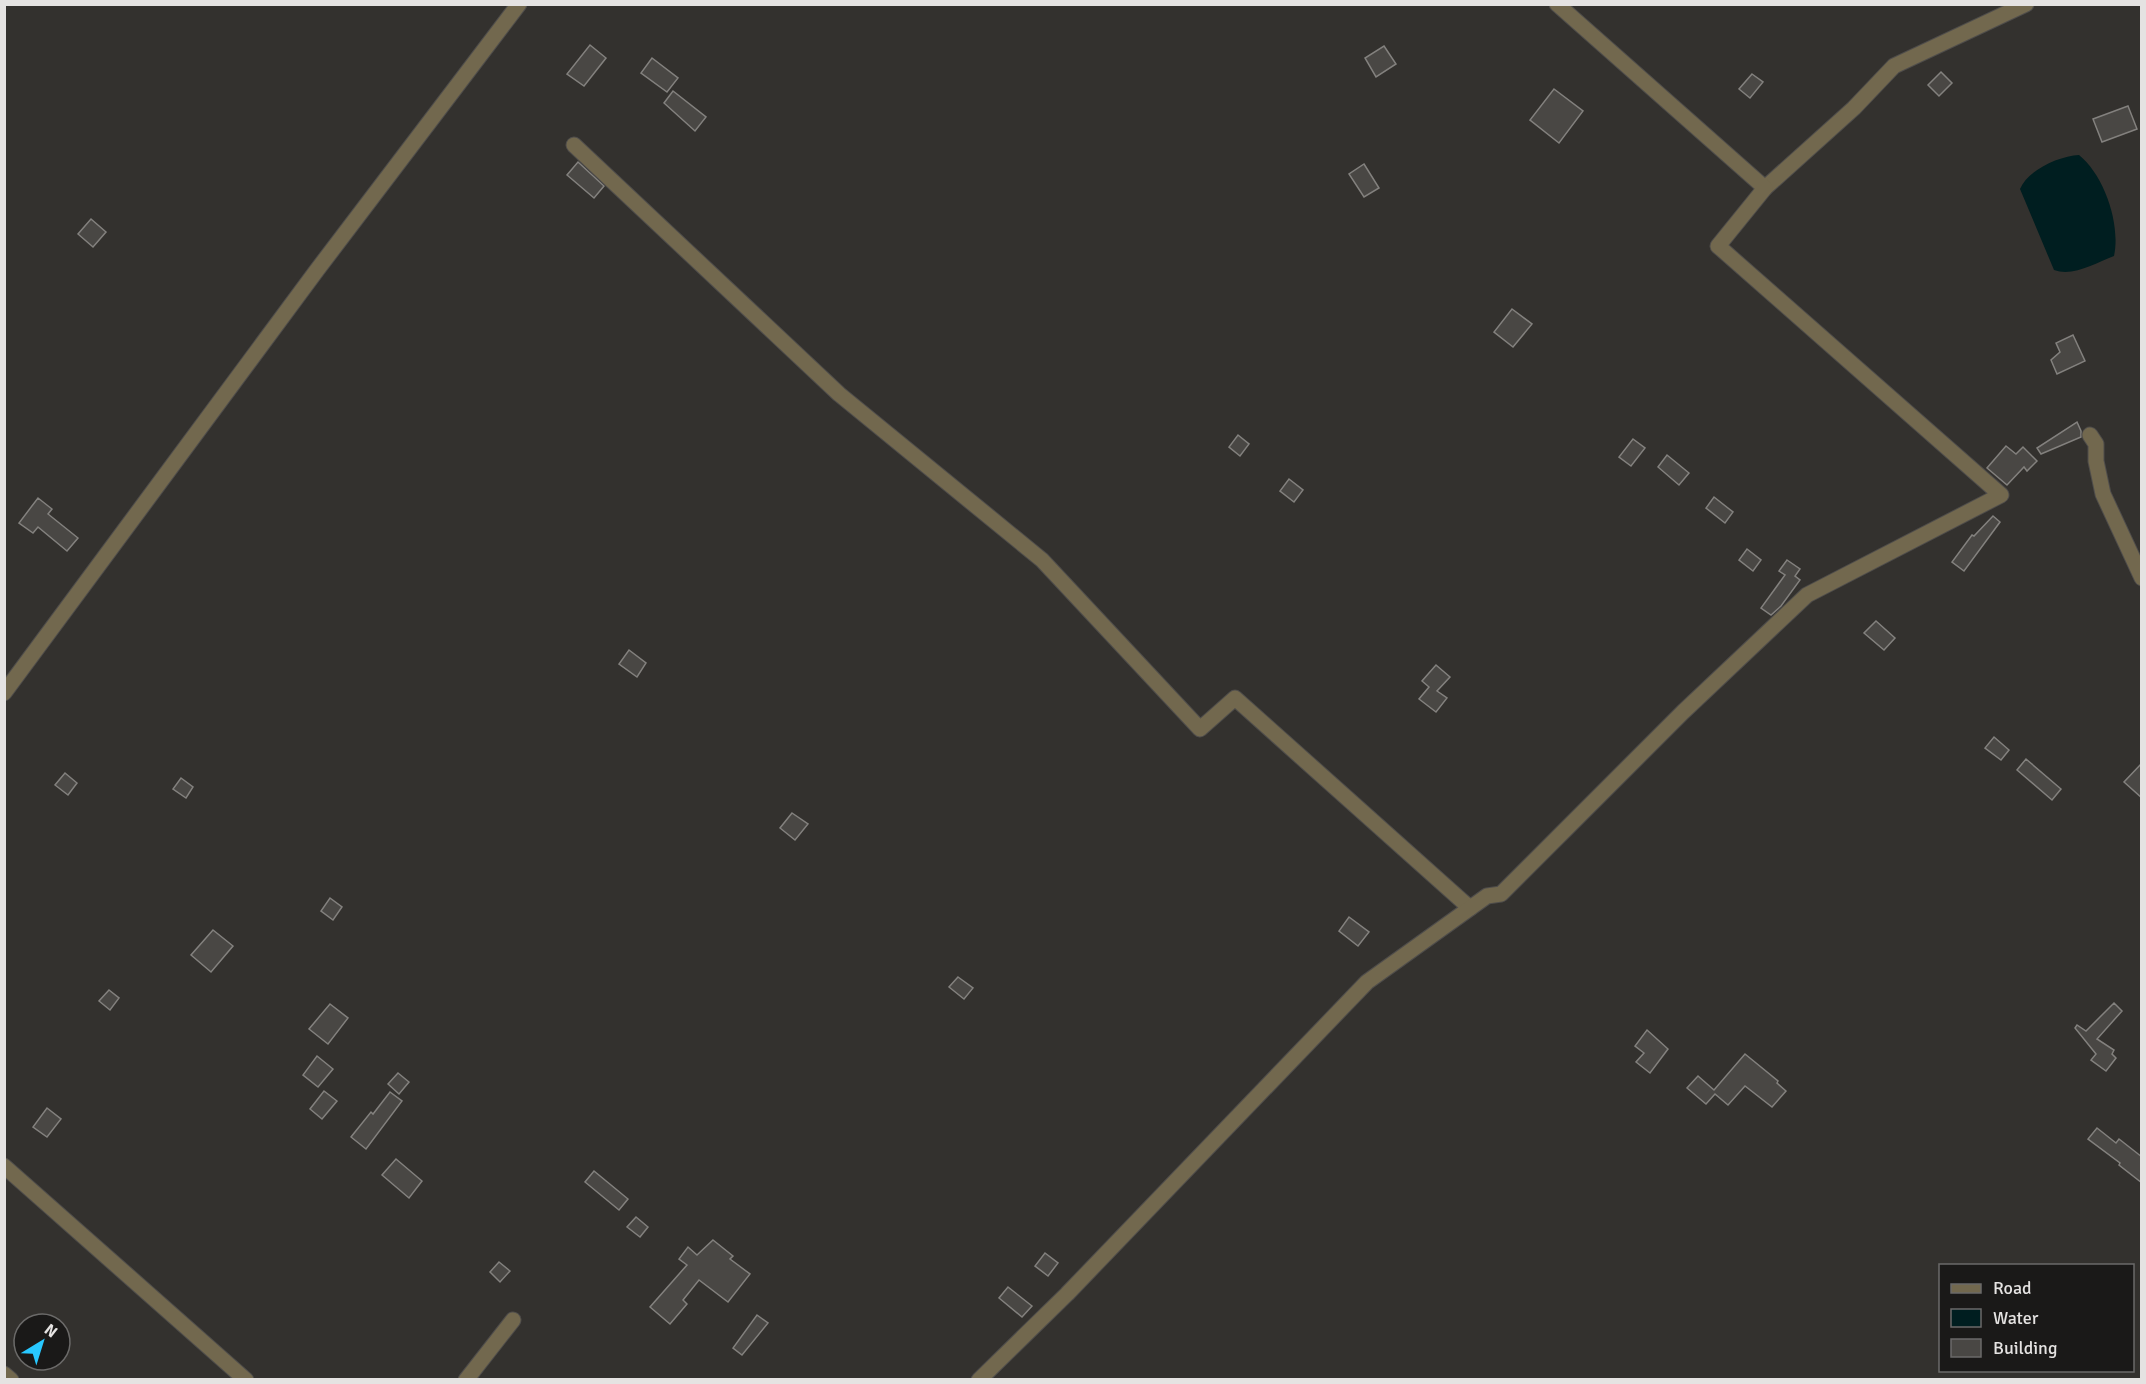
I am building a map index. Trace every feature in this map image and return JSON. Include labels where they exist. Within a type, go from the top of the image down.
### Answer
[{"type":"street","points":[[4,693],[310,279],[519,4]]},
{"type":"street","points":[[1557,4],[1765,188]]},
{"type":"street","points":[[979,1380],[1067,1294],[1367,982],[1487,896],[1501,894],[1683,712],[1807,596],[2001,495],[1718,246],[1765,188],[1854,108],[1894,66],[2026,4]]},
{"type":"street","points":[[574,145],[839,394],[1042,560],[1200,729],[1235,698],[1470,908]]},
{"type":"street","points":[[2090,435],[2096,444],[2096,461],[2103,494],[2142,578]]},
{"type":"street","points":[[4,1166],[246,1380]]},
{"type":"street","points":[[466,1380],[513,1320]]},
{"type":"street","points":[[4,1374],[11,1380]]},
{"type":"water","points":[[2079,155],[2103,187],[2113,215],[2116,243],[2114,256],[2084,268],[2061,272],[2054,270],[2020,189],[2030,176],[2045,165],[2062,158]]},
{"type":"building","points":[[590,45],[606,58],[584,86],[567,74]]},
{"type":"building","points":[[1384,46],[1396,64],[1376,77],[1365,58]]},
{"type":"building","points":[[652,58],[678,78],[667,92],[641,73]]},
{"type":"building","points":[[1941,72],[1952,83],[1939,96],[1928,85]]},
{"type":"building","points":[[1752,74],[1763,82],[1750,98],[1739,89]]},
{"type":"building","points":[[1554,89],[1583,111],[1559,143],[1530,120]]},
{"type":"building","points":[[673,91],[706,117],[695,131],[664,103]]},
{"type":"building","points":[[2128,106],[2137,129],[2102,142],[2093,119]]},
{"type":"building","points":[[578,162],[604,186],[594,198],[567,175]]},
{"type":"building","points":[[1364,164],[1379,188],[1364,197],[1349,174]]},
{"type":"building","points":[[91,219],[106,232],[93,247],[78,234]]},
{"type":"building","points":[[1512,309],[1532,324],[1513,347],[1494,332]]},
{"type":"building","points":[[2073,335],[2085,361],[2057,374],[2051,360],[2060,352],[2056,343]]},
{"type":"building","points":[[2077,422],[2081,437],[2041,454],[2037,448]]},
{"type":"building","points":[[1238,435],[1249,444],[1240,456],[1229,447]]},
{"type":"building","points":[[1633,439],[1645,448],[1631,466],[1619,457]]},
{"type":"building","points":[[2006,446],[2016,454],[2023,447],[2037,461],[2027,471],[2024,467],[2007,485],[1987,468]]},
{"type":"building","points":[[1667,455],[1689,473],[1679,485],[1658,467]]},
{"type":"building","points":[[1289,479],[1303,490],[1294,502],[1280,491]]},
{"type":"building","points":[[1714,497],[1733,512],[1725,523],[1706,508]]},
{"type":"building","points":[[38,498],[52,509],[48,514],[78,538],[67,551],[38,527],[33,533],[19,523]]},
{"type":"building","points":[[1993,516],[2000,522],[1964,571],[1952,562],[1972,535],[1974,536]]},
{"type":"building","points":[[1747,549],[1761,560],[1753,571],[1739,560]]},
{"type":"building","points":[[1787,560],[1800,569],[1795,576],[1800,580],[1781,606],[1771,615],[1761,608],[1785,575],[1779,571]]},
{"type":"building","points":[[1876,621],[1895,638],[1884,650],[1864,633]]},
{"type":"building","points":[[629,650],[646,663],[637,677],[619,664]]},
{"type":"building","points":[[1436,665],[1450,677],[1437,691],[1447,698],[1436,712],[1419,699],[1429,687],[1422,681]]},
{"type":"building","points":[[1994,737],[2009,750],[2001,760],[1985,748]]},
{"type":"building","points":[[2026,759],[2061,789],[2052,800],[2017,770]]},
{"type":"building","points":[[2142,763],[2142,798],[2124,782]]},
{"type":"building","points":[[65,773],[77,783],[68,795],[55,785]]},
{"type":"building","points":[[181,778],[193,787],[186,798],[173,789]]},
{"type":"building","points":[[792,813],[808,824],[795,840],[780,828]]},
{"type":"building","points":[[330,898],[342,907],[333,920],[321,911]]},
{"type":"building","points":[[1349,917],[1369,932],[1358,946],[1339,931]]},
{"type":"building","points":[[213,930],[233,946],[211,972],[191,955]]},
{"type":"building","points":[[958,977],[973,988],[964,999],[949,987]]},
{"type":"building","points":[[109,990],[119,998],[110,1010],[99,1001]]},
{"type":"building","points":[[2114,1003],[2122,1011],[2097,1039],[2114,1050],[2112,1054],[2116,1058],[2106,1071],[2091,1060],[2096,1054],[2075,1028],[2077,1025],[2086,1031]]},
{"type":"building","points":[[330,1004],[348,1018],[328,1044],[309,1029]]},
{"type":"building","points":[[1647,1030],[1668,1049],[1650,1073],[1636,1062],[1644,1053],[1635,1046]]},
{"type":"building","points":[[1745,1054],[1778,1081],[1777,1083],[1786,1091],[1772,1107],[1745,1086],[1728,1105],[1715,1094],[1706,1104],[1687,1088],[1698,1076],[1714,1090]]},
{"type":"building","points":[[317,1056],[333,1069],[318,1087],[303,1075]]},
{"type":"building","points":[[398,1073],[409,1082],[399,1094],[388,1084]]},
{"type":"building","points":[[324,1091],[337,1101],[322,1119],[310,1109]]},
{"type":"building","points":[[390,1092],[402,1101],[366,1149],[351,1137]]},
{"type":"building","points":[[47,1108],[61,1119],[47,1137],[33,1127]]},
{"type":"building","points":[[2097,1128],[2116,1143],[2119,1139],[2142,1157],[2142,1183],[2088,1139]]},
{"type":"building","points":[[396,1159],[422,1181],[409,1198],[382,1175]]},
{"type":"building","points":[[594,1171],[628,1199],[619,1210],[585,1182]]},
{"type":"building","points":[[636,1217],[648,1227],[640,1237],[627,1227]]},
{"type":"building","points":[[713,1240],[733,1256],[730,1259],[750,1274],[728,1302],[699,1280],[683,1300],[687,1304],[670,1324],[650,1307],[687,1265],[679,1259],[688,1247],[697,1255]]},
{"type":"building","points":[[1045,1253],[1058,1263],[1048,1276],[1035,1266]]},
{"type":"building","points":[[499,1262],[510,1271],[500,1282],[490,1272]]},
{"type":"building","points":[[1008,1287],[1032,1306],[1022,1317],[999,1298]]},
{"type":"building","points":[[757,1315],[768,1323],[742,1355],[733,1348]]}]
